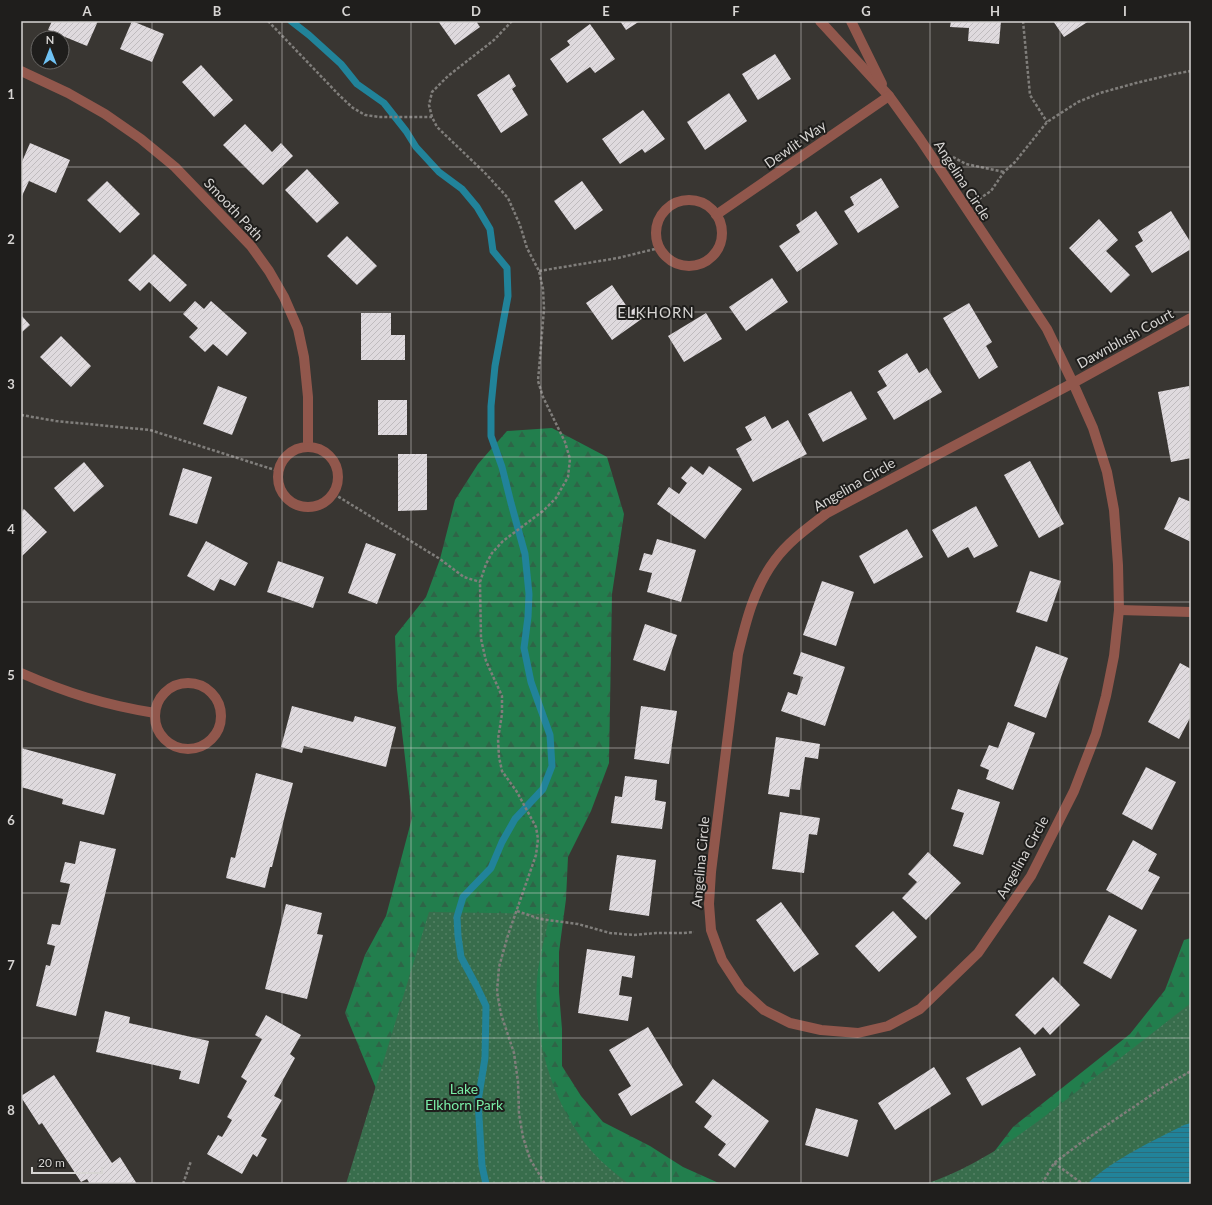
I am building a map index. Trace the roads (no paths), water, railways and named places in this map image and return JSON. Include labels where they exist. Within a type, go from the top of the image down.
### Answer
[{"type":"street","name":"Angelina Circle","points":[[820,21],[889,96],[920,139],[1047,329],[1073,383],[1093,428],[1107,472],[1114,518],[1118,565],[1119,610],[1114,656],[1106,696],[1096,734],[1074,791],[1031,876],[978,953],[920,1009],[888,1026],[858,1033],[821,1030],[790,1023],[764,1010],[740,989],[722,960],[711,930],[711,872],[738,654],[746,620],[758,589],[775,560],[798,536],[827,513],[1073,383]]},
{"type":"street","name":"Angelina Circle","points":[[850,21],[889,96]]},
{"type":"street","name":"Smooth Path","points":[[21,71],[68,93],[105,114],[141,140],[175,167],[251,246],[269,271],[284,298],[298,329],[304,357],[308,397],[308,446]]},
{"type":"street","name":"Dewlit Way","points":[[716,215],[889,96]]},
{"type":"street","points":[[685,201],[697,201],[708,206],[716,215],[721,227],[721,240],[717,251],[711,258],[701,264],[689,266],[677,264],[666,258],[659,248],[656,236],[656,226],[666,209],[674,204],[685,201]]},
{"type":"street","name":"Dawnblush Court","points":[[1073,383],[1191,318]]},
{"type":"street","points":[[308,446],[320,449],[328,454],[335,462],[338,472],[338,483],[334,494],[326,503],[317,507],[303,508],[290,502],[281,493],[278,483],[278,471],[284,458],[295,450],[308,446]]},
{"type":"street","points":[[1119,610],[1191,612]]},
{"type":"street","points":[[21,673],[54,687],[90,699],[120,707],[155,713]]},
{"type":"street","points":[[189,683],[209,690],[216,698],[220,708],[221,719],[217,732],[210,741],[198,748],[185,749],[175,746],[162,737],[157,725],[155,713],[161,698],[167,690],[189,683]]},
{"type":"water","points":[[1191,1123],[1191,1184],[1087,1184],[1121,1158],[1184,1125]]},
{"type":"waterway","points":[[291,21],[341,64],[357,84],[384,103],[406,131],[416,147],[439,172],[462,189],[477,207],[490,229],[493,251],[507,268],[508,296],[495,366],[491,406],[491,436],[502,467],[525,554],[529,594],[524,648],[531,682],[550,735],[552,766],[543,789],[515,819],[502,842],[491,868],[463,897],[457,917],[461,957],[486,1006],[485,1058],[478,1101],[482,1166],[486,1184]]},
{"type":"district","name":"ELKHORN","points":[[656,312]]},
{"type":"park label","name":"Lake Elkhorn Park","points":[[464,1096]]}]
